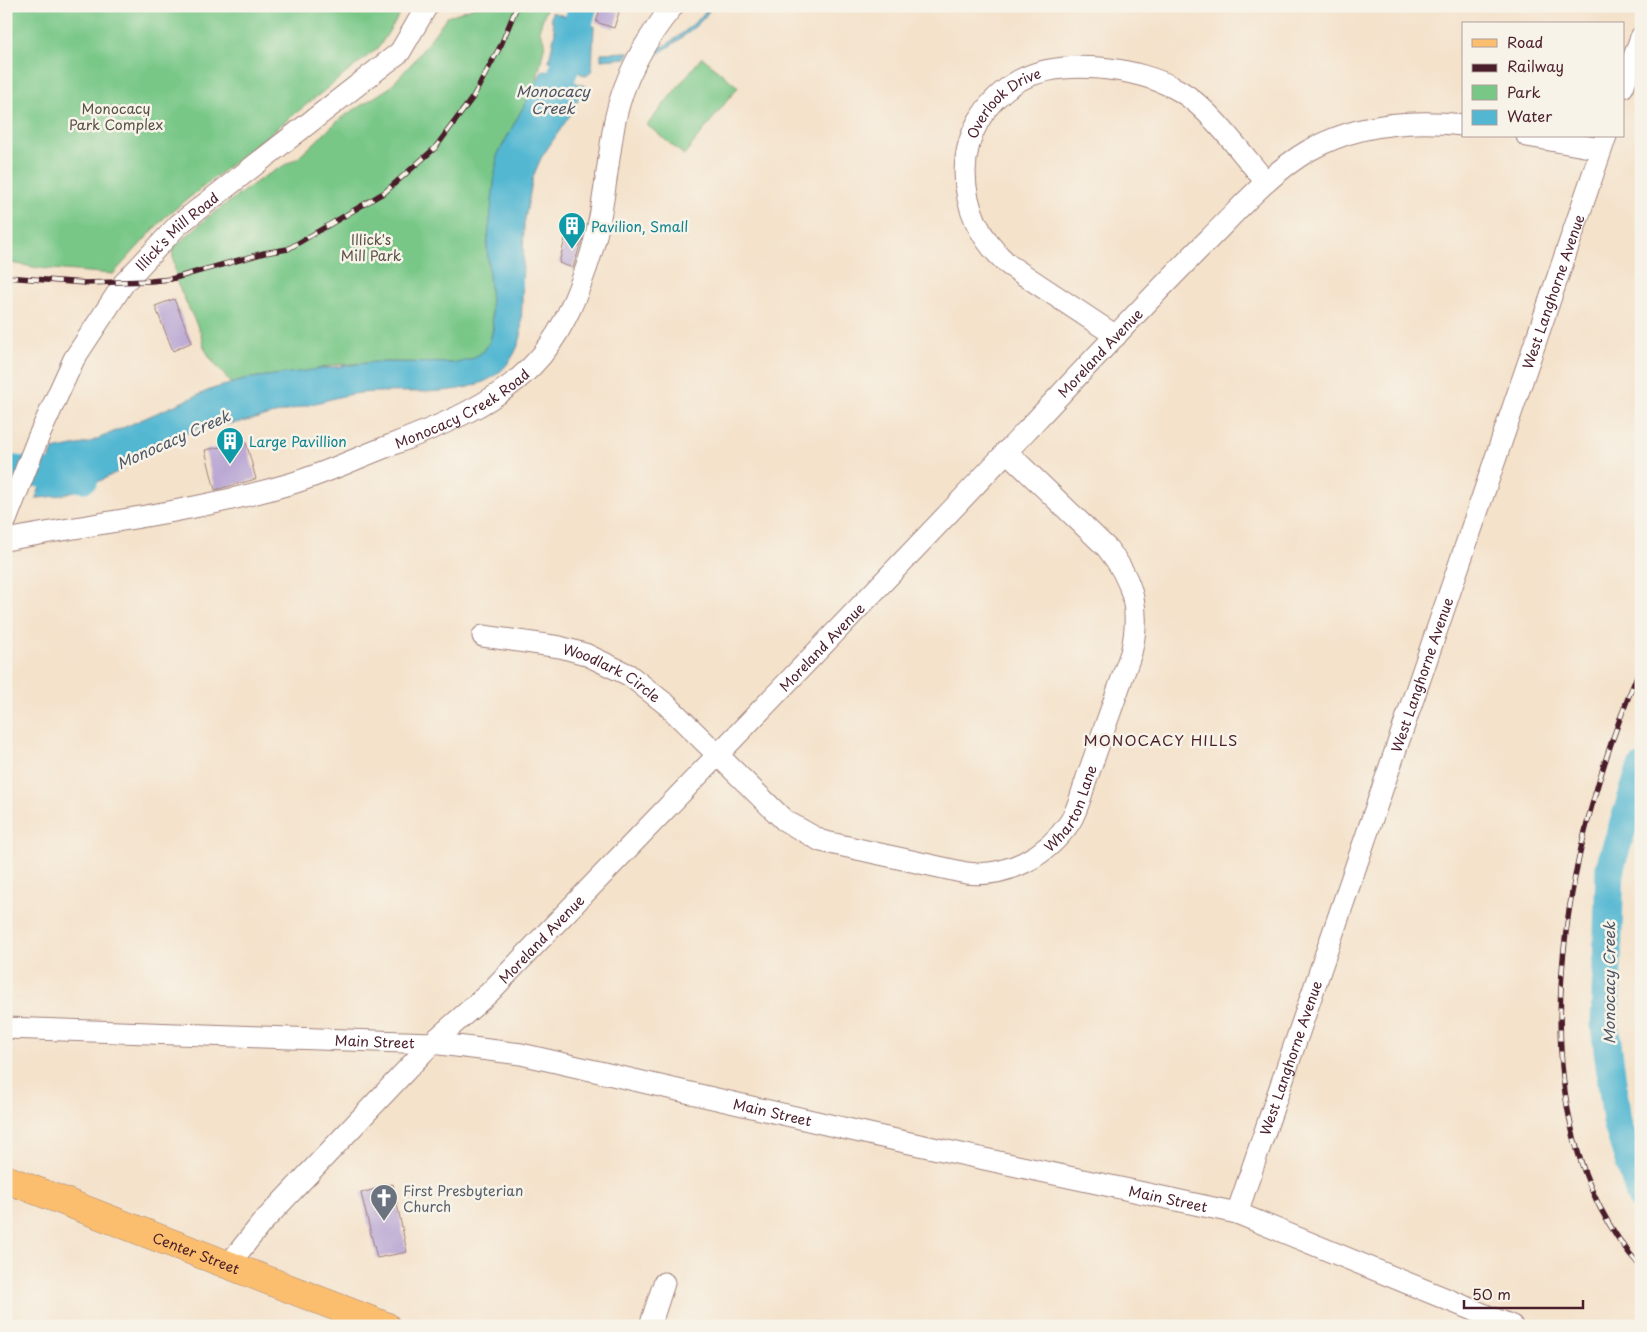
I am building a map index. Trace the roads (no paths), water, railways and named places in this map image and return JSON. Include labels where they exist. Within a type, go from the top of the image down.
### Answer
[{"type":"main road","name":"Center Street","points":[[6,1179],[386,1326]]},
{"type":"street","name":"Illick's Mill Road","points":[[9,512],[38,438],[74,359],[124,283],[178,225],[400,52],[427,6]]},
{"type":"street","name":"Monocacy Creek Road","points":[[6,540],[177,511],[294,482],[445,422],[513,384],[543,354],[569,314],[576,298],[592,252],[605,193],[616,119],[625,86],[641,50],[673,6]]},
{"type":"street","points":[[1624,84],[1641,37]]},
{"type":"street","name":"Overlook Drive","points":[[1116,336],[1009,265],[994,252],[978,229],[968,204],[964,170],[969,142],[989,106],[1019,81],[1050,71],[1088,68],[1143,75],[1181,92],[1196,105],[1266,182]]},
{"type":"street","name":"Moreland Avenue","points":[[229,1264],[260,1224],[432,1042],[489,993],[1116,336],[1266,182],[1304,153],[1323,143],[1362,129],[1418,121],[1462,125]]},
{"type":"street","points":[[1549,138],[1603,143]]},
{"type":"street","name":"West Langhorne Avenue","points":[[1237,1213],[1460,566],[1603,143]]},
{"type":"street","name":"Wharton Lane","points":[[718,754],[784,820],[821,841],[927,866],[984,875],[1010,869],[1040,854],[1051,845],[1072,820],[1132,653],[1136,634],[1135,601],[1120,564],[1107,548],[1006,451]]},
{"type":"street","name":"Woodlark Circle","points":[[483,636],[560,647],[585,654],[608,664],[629,675],[652,693],[718,754]]},
{"type":"street","name":"Main Street","points":[[6,1028],[432,1042],[521,1054],[882,1137],[1237,1213],[1512,1326]]},
{"type":"street","points":[[650,1326],[664,1282]]},
{"type":"water","points":[[710,6],[703,19],[684,36],[646,59],[651,51],[667,44],[683,33]]},
{"type":"water","name":"Monocacy Creek","points":[[552,12],[594,26],[592,70],[587,76],[549,61],[555,32],[551,18]]},
{"type":"water","points":[[629,52],[626,58],[601,60],[601,53]]},
{"type":"water","name":"Monocacy Creek","points":[[543,70],[585,86],[570,115],[541,158],[533,177],[524,224],[521,336],[510,360],[494,376],[474,385],[451,390],[353,394],[248,421],[202,427],[161,446],[121,470],[80,489],[59,495],[36,498],[53,450],[88,443],[212,389],[251,378],[374,362],[457,363],[472,359],[484,351],[490,341],[493,329],[487,247],[497,156]]},
{"type":"waterway","name":"Monocacy Creek","points":[[547,113],[568,59],[583,6]]},
{"type":"waterway","name":"Monocacy Creek","points":[[6,469],[84,478]]},
{"type":"waterway","name":"Monocacy Creek","points":[[1641,769],[1610,867],[1605,1026],[1617,1122],[1641,1197]]},
{"type":"railway","points":[[6,277],[85,283],[151,281],[171,279],[264,253],[288,249],[385,192],[435,148],[473,97],[501,45],[517,6]]},
{"type":"railway","points":[[1641,667],[1614,735],[1591,810],[1572,891],[1562,973],[1561,1055],[1573,1133],[1599,1205],[1641,1267]]},
{"type":"place","name":"Pavilion, Small","points":[[572,250]]},
{"type":"place","name":"Large Pavillion","points":[[230,465]]},
{"type":"place","name":"First Presbyterian Church","points":[[384,1222]]},
{"type":"district","name":"MONOCACY HILLS","points":[[1161,739]]},
{"type":"park label","name":"Monocacy Park Complex","points":[[116,116]]},
{"type":"park label","name":"Illick's Mill Park","points":[[371,248]]}]
